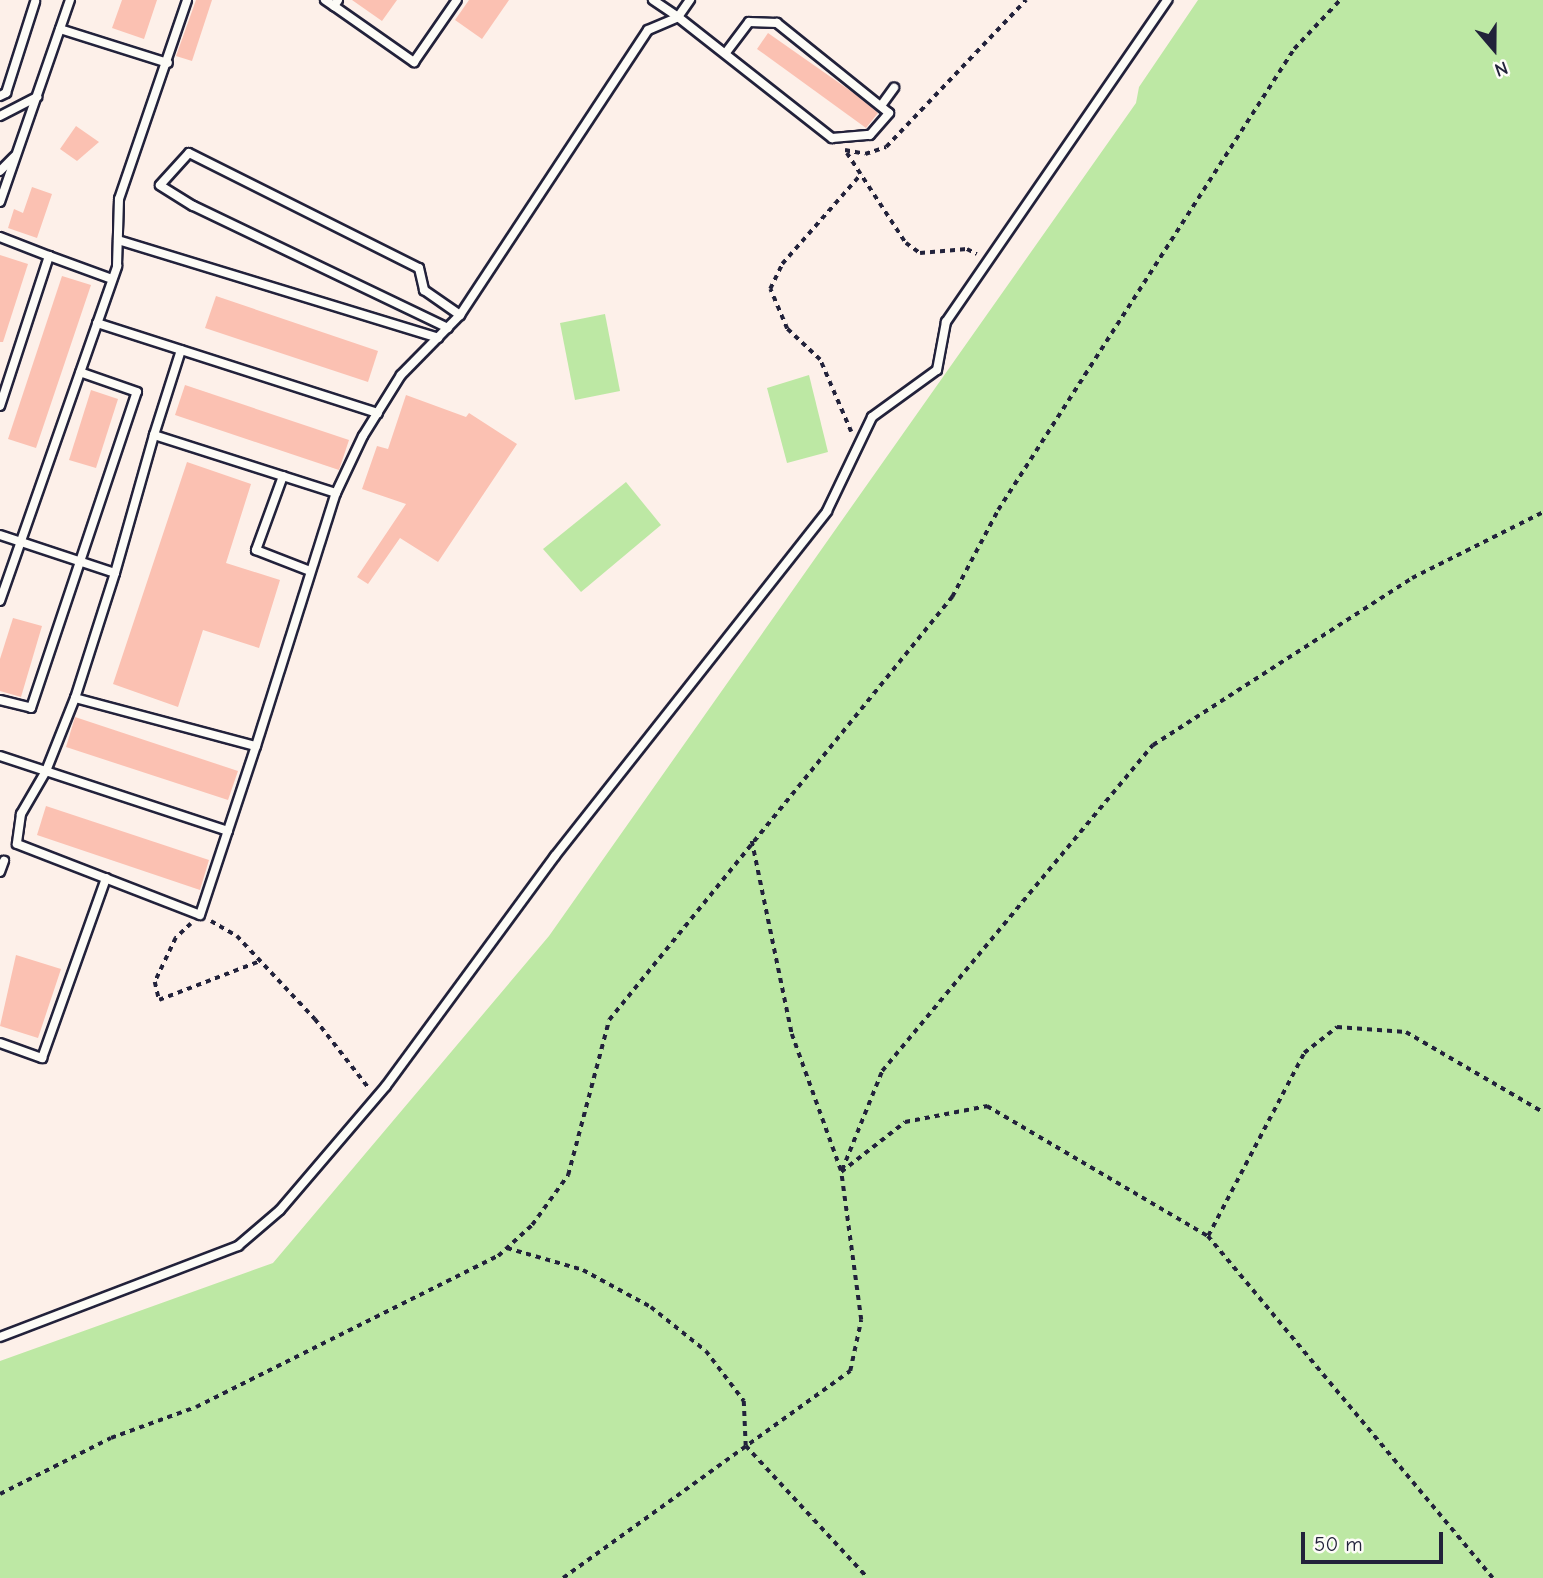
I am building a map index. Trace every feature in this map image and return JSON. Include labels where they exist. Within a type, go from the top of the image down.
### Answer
[{"type":"lane","points":[[0,202],[70,0]]},
{"type":"lane","points":[[0,601],[112,279],[118,240],[119,199],[168,63],[187,0]]},
{"type":"lane","points":[[325,0],[336,3],[414,62],[457,0]]},
{"type":"lane","points":[[653,0],[726,53],[832,138],[870,135],[889,113],[883,103],[777,23],[749,22],[726,53]]},
{"type":"lane","points":[[181,350],[75,698],[46,771],[21,814],[17,844],[200,915],[336,493],[378,412],[401,375],[460,315],[648,30],[678,17],[690,0]]},
{"type":"lane","points":[[0,1337],[238,1246],[280,1210],[376,1097],[555,856],[827,511],[872,417],[937,370],[946,322],[1167,0]]},
{"type":"lane","points":[[0,96],[6,93],[35,2]]},
{"type":"lane","points":[[60,29],[168,63]]},
{"type":"lane","points":[[883,103],[894,88]]},
{"type":"lane","points":[[0,116],[37,97]]},
{"type":"lane","points":[[448,328],[193,206],[160,185],[189,153],[419,268],[424,290],[460,315]]},
{"type":"lane","points":[[0,161],[16,155]]},
{"type":"lane","points":[[0,171],[16,155]]},
{"type":"lane","points":[[0,237],[112,279]]},
{"type":"lane","points":[[118,240],[438,338]]},
{"type":"lane","points":[[0,406],[49,256]]},
{"type":"lane","points":[[97,323],[378,412]]},
{"type":"lane","points":[[0,700],[31,708],[137,392],[80,372]]},
{"type":"lane","points":[[153,435],[336,493]]},
{"type":"lane","points":[[283,476],[256,550],[310,571]]},
{"type":"lane","points":[[0,535],[115,573]]},
{"type":"lane","points":[[75,698],[256,746]]},
{"type":"lane","points":[[0,756],[228,831]]},
{"type":"lane","points":[[0,872],[4,860]]},
{"type":"lane","points":[[0,1043],[42,1058],[106,878]]},
{"type":"path","points":[[847,153],[886,147],[1026,0]]},
{"type":"path","points":[[0,1493],[111,1438],[196,1407],[507,1248],[532,1225],[568,1175],[609,1020],[952,597],[998,510],[1294,49],[1340,0]]},
{"type":"path","points":[[832,138],[847,153],[913,248],[929,253],[968,249],[988,260]]},
{"type":"path","points":[[857,444],[820,360],[787,329],[769,289],[804,236],[861,174]]},
{"type":"path","points":[[841,1171],[883,1071],[1153,745],[1412,578],[1543,512]]},
{"type":"path","points":[[564,1578],[850,1371],[861,1320],[841,1171],[792,1034],[752,841]]},
{"type":"path","points":[[260,961],[159,1000],[155,982],[176,938],[200,915],[237,936],[260,961],[376,1097]]},
{"type":"path","points":[[1208,1236],[1304,1054],[1337,1027],[1406,1032],[1543,1112]]},
{"type":"path","points":[[841,1171],[905,1122],[987,1106],[1208,1236],[1493,1578]]},
{"type":"path","points":[[507,1248],[583,1270],[651,1307],[706,1351],[744,1401],[746,1446],[868,1578]]},
{"type":"green space","points":[[1198,0],[1543,0],[1543,1578],[0,1578],[0,1361],[273,1263],[549,936],[1136,103],[1139,87]]},
{"type":"green space","points":[[605,314],[620,391],[575,400],[560,323]]},
{"type":"green space","points":[[809,375],[828,452],[787,463],[767,388]]},
{"type":"green space","points":[[626,482],[661,525],[581,592],[543,549]]},
{"type":"building","points":[[122,0],[157,0],[144,39],[112,28]]},
{"type":"building","points":[[196,0],[212,0],[192,61],[176,56]]},
{"type":"building","points":[[352,0],[397,0],[382,21]]},
{"type":"building","points":[[469,0],[509,0],[482,39],[455,20]]},
{"type":"building","points":[[768,33],[878,113],[866,128],[757,49]]},
{"type":"building","points":[[76,126],[99,142],[77,161],[60,149]]},
{"type":"building","points":[[32,187],[52,194],[37,238],[8,228],[14,209],[23,213]]},
{"type":"building","points":[[0,255],[28,264],[3,342],[0,342]]},
{"type":"building","points":[[62,276],[91,285],[36,448],[8,439]]},
{"type":"building","points":[[216,296],[378,351],[368,382],[205,328]]},
{"type":"building","points":[[185,385],[349,440],[339,470],[175,415]]},
{"type":"building","points":[[91,390],[118,399],[96,468],[69,460]]},
{"type":"building","points":[[406,395],[466,417],[469,413],[517,444],[438,562],[400,538],[368,584],[357,577],[406,504],[362,489],[377,446],[388,449]]},
{"type":"building","points":[[187,462],[251,484],[226,563],[280,580],[259,648],[203,630],[178,707],[113,684]]},
{"type":"building","points":[[13,618],[42,626],[21,697],[0,691],[0,659]]},
{"type":"building","points":[[75,717],[238,771],[228,800],[66,747]]},
{"type":"building","points":[[46,806],[209,860],[200,890],[37,835]]},
{"type":"building","points":[[16,955],[61,969],[38,1038],[0,1026]]}]
